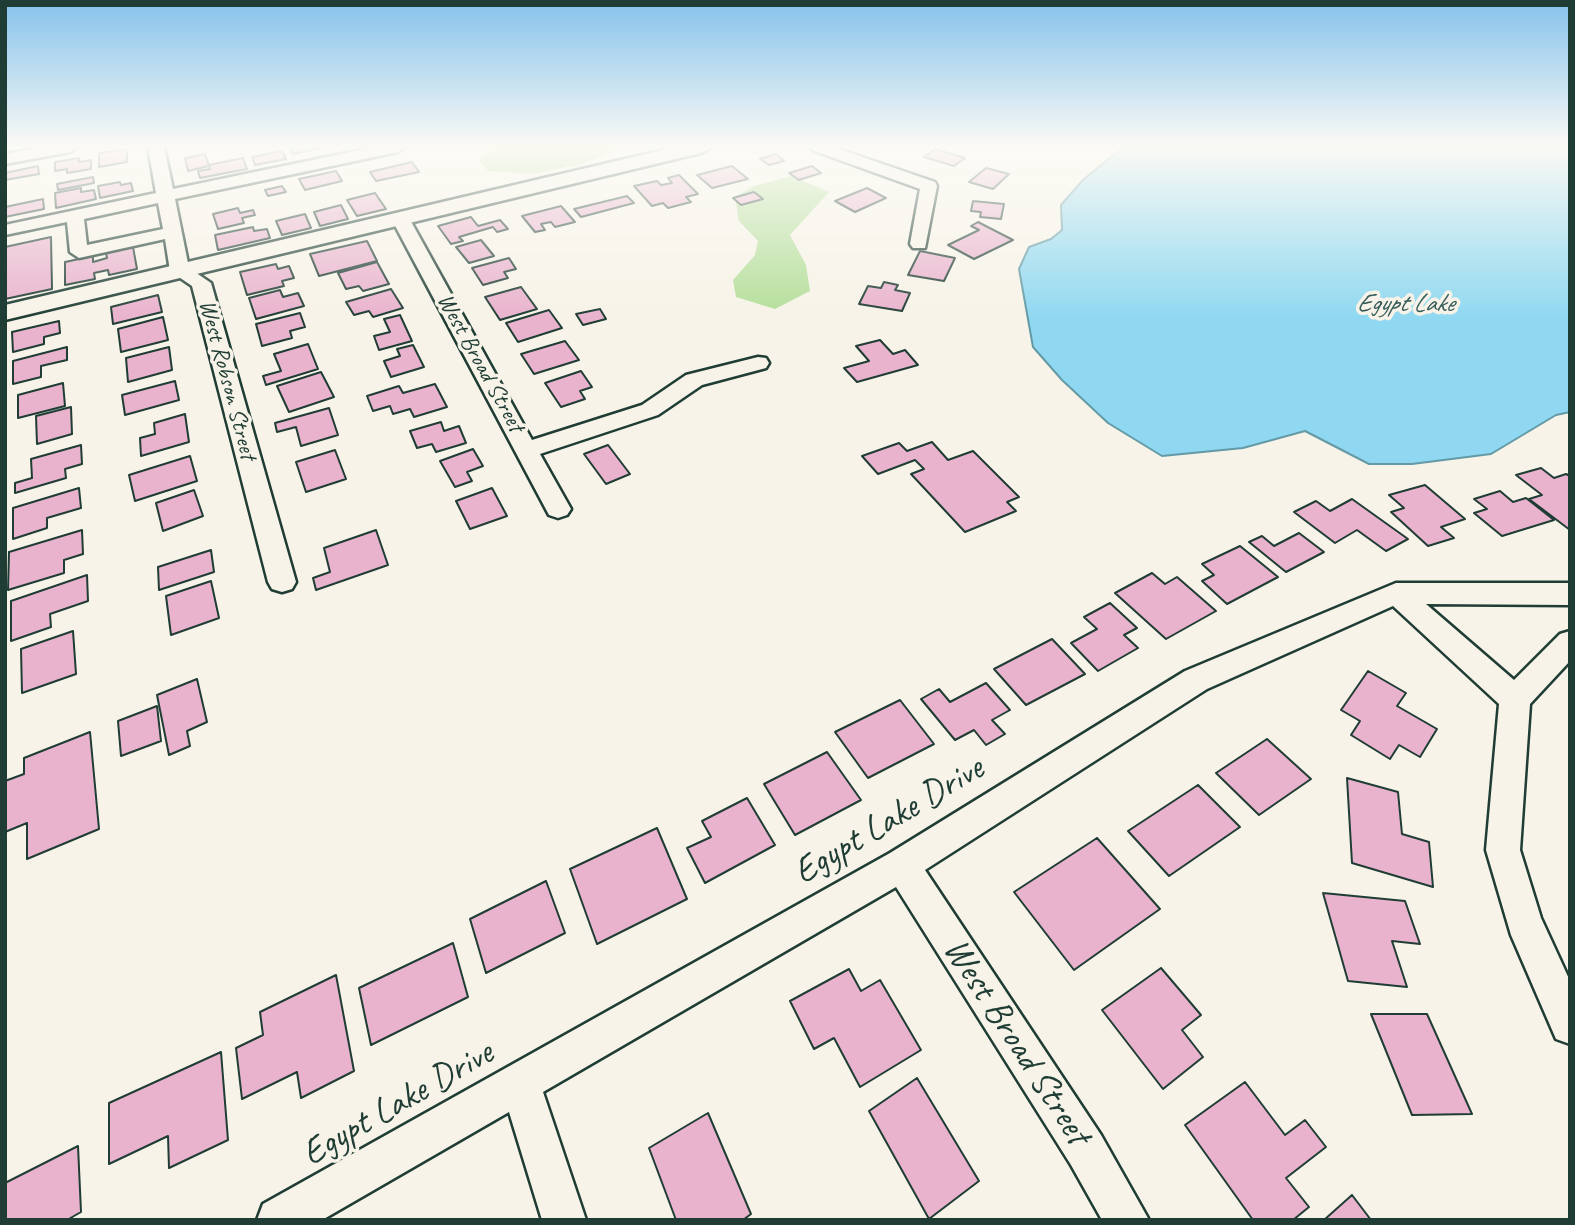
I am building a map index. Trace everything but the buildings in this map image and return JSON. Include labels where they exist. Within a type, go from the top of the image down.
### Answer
[{"type":"street","points":[[5,230],[132,204]]},
{"type":"street","name":"West Robson Street","points":[[167,204],[180,271],[201,283],[282,582]]},
{"type":"street","points":[[5,313],[459,204]]},
{"type":"street","points":[[919,244],[926,204]]},
{"type":"street","points":[[75,216],[79,252],[172,232]]},
{"type":"street","name":"West Broad Street","points":[[400,218],[558,509]]},
{"type":"street","points":[[528,450],[650,410],[694,380],[758,363]]},
{"type":"street","points":[[1396,593],[1515,699]]},
{"type":"street","name":"Egypt Lake Drive","points":[[279,1220],[902,865],[1196,680],[1396,593],[1570,594]]},
{"type":"street","points":[[1570,642],[1515,699],[1503,850],[1524,922],[1570,1025]]},
{"type":"street","name":"West Broad Street","points":[[902,865],[1086,1150],[1127,1220]]},
{"type":"street","points":[[520,1083],[564,1220]]},
{"type":"green space","points":[[736,204],[818,204],[790,235],[806,265],[810,291],[775,309],[736,297],[733,280],[755,255],[758,241],[739,221]]},
{"type":"water","name":"Egypt Lake","points":[[1570,204],[1570,412],[1556,415],[1491,454],[1412,464],[1369,464],[1305,431],[1243,448],[1162,456],[1108,423],[1062,380],[1033,347],[1019,269],[1029,247],[1051,239],[1062,230],[1061,205]]}]
